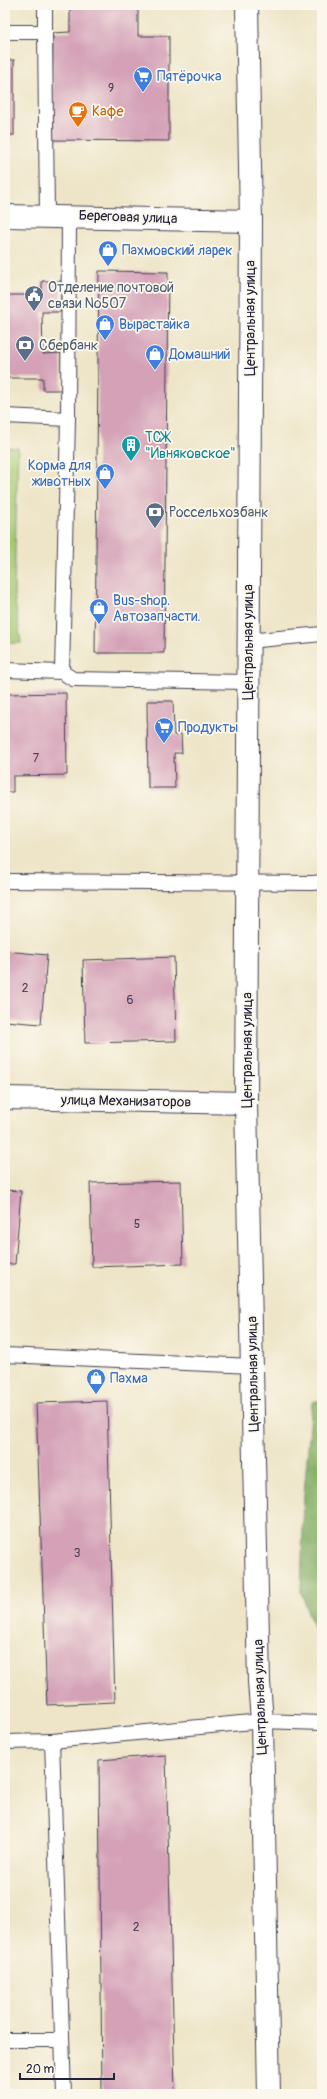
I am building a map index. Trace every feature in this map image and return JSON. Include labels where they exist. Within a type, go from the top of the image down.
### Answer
[{"type":"street","name":"Центральная улица","points":[[246,5],[251,221],[246,1103],[259,1682],[262,1721],[268,2094]]},
{"type":"street","name":"Береговая улица","points":[[5,216],[47,215],[251,221]]},
{"type":"street","name":"улица Механизаторов","points":[[5,1098],[246,1103]]},
{"type":"lane","points":[[45,5],[47,215]]},
{"type":"lane","points":[[5,32],[45,32]]},
{"type":"lane","points":[[62,672],[68,419],[69,216]]},
{"type":"lane","points":[[5,416],[68,419]]},
{"type":"lane","points":[[248,641],[322,634]]},
{"type":"lane","points":[[5,670],[62,672],[73,679],[248,682]]},
{"type":"lane","points":[[5,881],[322,882]]},
{"type":"lane","points":[[5,1355],[253,1366]]},
{"type":"lane","points":[[5,1742],[52,1741],[262,1721],[322,1723]]},
{"type":"lane","points":[[52,1741],[64,2094]]},
{"type":"lane","points":[[5,2040],[62,2040]]},
{"type":"green space","points":[[5,447],[18,448],[14,594],[21,643],[5,643]]},
{"type":"green space","points":[[322,1400],[322,1626],[313,1627],[301,1592],[304,1493],[312,1402]]},
{"type":"building","points":[[70,5],[138,5],[138,36],[169,36],[169,141],[52,140],[53,33],[70,32]]},
{"type":"building","points":[[5,60],[14,60],[14,135],[5,135]]},
{"type":"building","name":"ТСЖ \"Ивняковское\"","points":[[99,271],[168,272],[164,653],[95,653]]},
{"type":"building","points":[[42,281],[61,281],[61,312],[42,312],[43,354],[61,353],[62,390],[43,390],[43,378],[5,378],[5,295],[42,295]]},
{"type":"building","points":[[66,693],[67,775],[13,776],[13,792],[5,792],[5,694]]},
{"type":"building","name":"Продукты","points":[[147,701],[173,701],[174,735],[181,734],[182,753],[174,753],[175,788],[148,788]]},
{"type":"building","points":[[5,951],[47,955],[41,1024],[5,1021]]},
{"type":"building","points":[[174,957],[176,1041],[85,1043],[83,960]]},
{"type":"building","points":[[181,1181],[183,1264],[92,1267],[90,1183]]},
{"type":"building","points":[[5,1190],[21,1191],[15,1264],[5,1264]]},
{"type":"building","points":[[107,1401],[115,1702],[47,1705],[36,1403]]},
{"type":"building","points":[[166,1755],[175,2094],[102,2094],[99,1760]]},
{"type":"place","name":"Пятёрочка","points":[[143,93]]},
{"type":"place","name":"Кафе","points":[[78,128]]},
{"type":"place","name":"Пахмовский ларек","points":[[108,267]]},
{"type":"place","name":"Отделение почтовой связи №507","points":[[34,312]]},
{"type":"place","name":"Вырастайка","points":[[105,341]]},
{"type":"place","name":"Сбербанк","points":[[25,362]]},
{"type":"place","name":"Домашний","points":[[155,371]]},
{"type":"place","name":"ТСЖ \"Ивняковское\"","points":[[131,462]]},
{"type":"place","name":"Корма для животных","points":[[105,490]]},
{"type":"place","name":"Россельхозбанк","points":[[155,529]]},
{"type":"place","name":"Bus-shop. Автозапчасти.","points":[[99,625]]},
{"type":"place","name":"Продукты","points":[[164,744]]},
{"type":"place","name":"Пахма","points":[[96,1395]]}]
